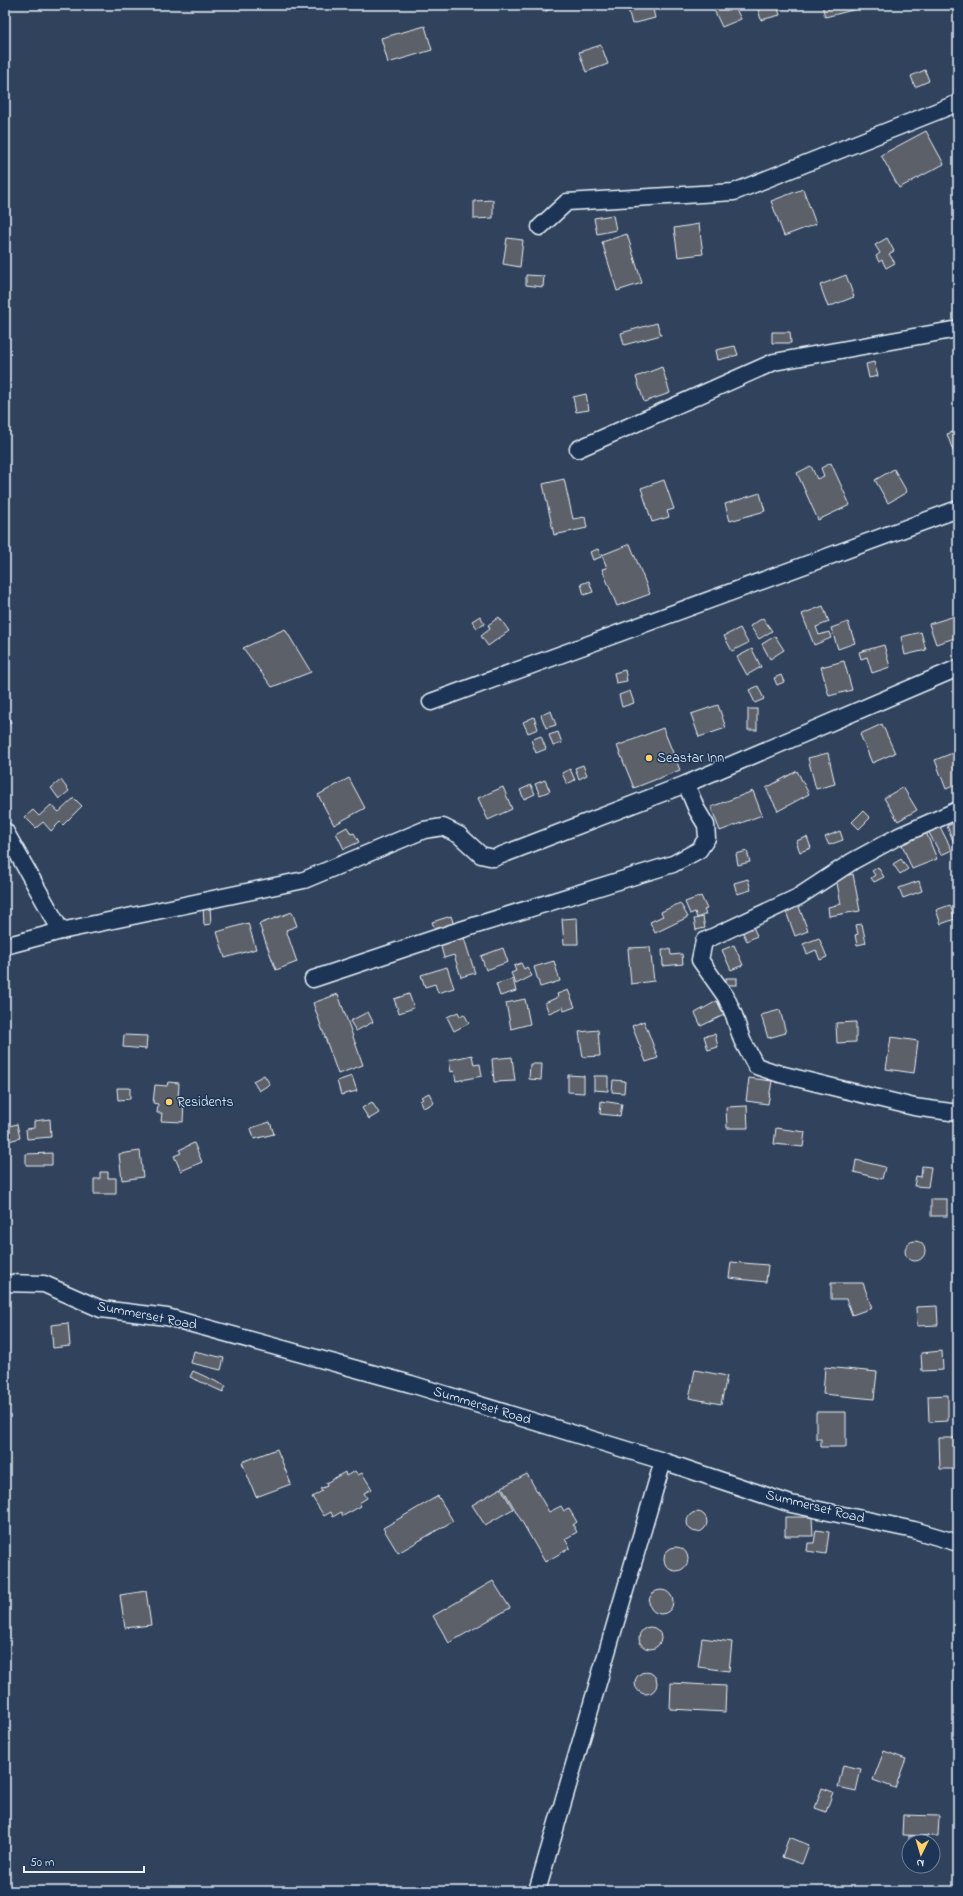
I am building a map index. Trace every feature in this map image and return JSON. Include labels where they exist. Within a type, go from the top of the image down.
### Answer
[{"type":"street","points":[[540,227],[566,202],[734,192],[958,103]]},
{"type":"street","points":[[578,449],[774,362],[958,330]]},
{"type":"street","points":[[431,702],[958,509]]},
{"type":"street","points":[[5,946],[61,931],[304,880],[424,830],[443,827],[459,835],[481,855],[494,858],[686,784],[958,668]]},
{"type":"street","points":[[313,979],[454,932],[673,864],[699,850],[707,838],[706,825],[697,810],[686,784]]},
{"type":"street","points":[[958,810],[899,836],[853,861],[798,897],[730,927],[704,941],[700,960],[726,997],[734,1015],[742,1040],[756,1066],[780,1074],[914,1108],[958,1113]]},
{"type":"street","points":[[5,831],[61,931]]},
{"type":"street","name":"Summerset Road","points":[[5,1283],[44,1284],[101,1309],[167,1317],[411,1384],[663,1461],[791,1504],[914,1530],[958,1543]]},
{"type":"street","points":[[538,1891],[663,1461]]},
{"type":"building","points":[[541,5],[560,5],[560,6],[543,12]]},
{"type":"building","points":[[627,5],[652,5],[655,18],[632,24]]},
{"type":"building","points":[[726,5],[734,5],[741,19],[722,27],[714,10]]},
{"type":"building","points":[[777,5],[780,15],[761,20],[758,9]]},
{"type":"building","points":[[822,5],[857,5],[857,9],[825,17]]},
{"type":"building","points":[[425,26],[432,50],[388,63],[381,38]]},
{"type":"building","points":[[601,45],[608,64],[586,72],[579,52]]},
{"type":"building","points":[[925,70],[929,81],[915,87],[911,76]]},
{"type":"building","points":[[926,131],[944,164],[899,188],[881,155]]},
{"type":"building","points":[[803,189],[816,224],[784,236],[771,201]]},
{"type":"building","points":[[493,200],[493,218],[474,219],[474,201]]},
{"type":"building","points":[[613,215],[616,230],[597,234],[594,218]]},
{"type":"building","points":[[699,224],[703,254],[678,257],[674,228]]},
{"type":"building","points":[[627,234],[642,283],[617,291],[602,242]]},
{"type":"building","points":[[507,238],[523,240],[520,267],[503,264]]},
{"type":"building","points":[[887,238],[894,251],[889,254],[895,263],[886,268],[882,260],[879,262],[876,256],[880,253],[875,245]]},
{"type":"building","points":[[526,275],[544,276],[543,287],[526,285]]},
{"type":"building","points":[[846,275],[854,297],[828,307],[820,285]]},
{"type":"building","points":[[657,323],[661,335],[624,345],[621,333]]},
{"type":"building","points":[[772,332],[790,332],[791,343],[772,343]]},
{"type":"building","points":[[735,346],[738,355],[718,360],[716,350]]},
{"type":"building","points":[[874,362],[878,376],[869,378],[866,364]]},
{"type":"building","points":[[662,367],[670,393],[644,402],[636,377]]},
{"type":"building","points":[[586,394],[589,410],[576,412],[573,397]]},
{"type":"building","points":[[958,430],[958,458],[956,459],[947,434]]},
{"type":"building","points":[[831,463],[850,505],[818,520],[797,473],[811,466],[817,479],[824,476],[821,468]]},
{"type":"building","points":[[894,469],[907,492],[888,503],[875,480]]},
{"type":"building","points":[[564,479],[573,519],[585,517],[587,528],[554,535],[543,484]]},
{"type":"building","points":[[664,480],[674,509],[667,511],[669,517],[652,522],[641,488]]},
{"type":"building","points":[[760,493],[765,511],[730,521],[725,504]]},
{"type":"building","points":[[630,544],[650,594],[617,606],[602,569],[607,568],[602,555]]},
{"type":"building","points":[[598,549],[601,557],[593,560],[590,552]]},
{"type":"building","points":[[589,581],[593,592],[584,595],[581,584]]},
{"type":"building","points":[[823,606],[829,622],[816,627],[819,635],[829,632],[831,638],[814,645],[802,614]]},
{"type":"building","points":[[958,615],[958,637],[936,644],[929,624]]},
{"type":"building","points":[[480,616],[485,624],[477,628],[472,621]]},
{"type":"building","points":[[499,617],[509,631],[488,646],[481,636],[490,629],[488,625]]},
{"type":"building","points":[[763,618],[772,631],[759,639],[750,626]]},
{"type":"building","points":[[848,622],[855,643],[838,649],[831,628]]},
{"type":"building","points":[[740,628],[748,643],[732,651],[724,636]]},
{"type":"building","points":[[285,629],[311,672],[272,687],[243,648]]},
{"type":"building","points":[[921,632],[926,650],[905,655],[901,637]]},
{"type":"building","points":[[775,636],[784,650],[770,659],[762,644]]},
{"type":"building","points":[[884,645],[890,667],[872,673],[867,657],[861,659],[859,652]]},
{"type":"building","points":[[752,649],[761,667],[747,675],[737,657]]},
{"type":"building","points":[[844,661],[852,690],[829,696],[821,667]]},
{"type":"building","points":[[625,670],[627,681],[616,683],[614,673]]},
{"type":"building","points":[[781,675],[784,682],[777,685],[774,678]]},
{"type":"building","points":[[758,686],[764,699],[755,703],[749,690]]},
{"type":"building","points":[[630,691],[634,703],[622,707],[619,695]]},
{"type":"building","points":[[718,705],[726,728],[699,737],[691,714]]},
{"type":"building","points":[[748,709],[757,709],[757,730],[748,730]]},
{"type":"building","points":[[5,710],[11,723],[5,726]]},
{"type":"building","points":[[551,711],[556,725],[546,728],[541,715]]},
{"type":"building","points":[[534,717],[538,729],[528,733],[523,722]]},
{"type":"building","points":[[882,724],[895,753],[872,763],[860,734]]},
{"type":"building","name":"Seastar Inn","points":[[663,728],[680,770],[634,788],[617,746]]},
{"type":"building","points":[[558,732],[562,743],[553,746],[549,735]]},
{"type":"building","points":[[541,736],[546,749],[536,753],[531,740]]},
{"type":"building","points":[[955,752],[958,760],[958,784],[946,789],[935,760]]},
{"type":"building","points":[[828,753],[835,784],[816,789],[808,758]]},
{"type":"building","points":[[583,765],[587,775],[579,779],[575,768]]},
{"type":"building","points":[[570,769],[575,780],[567,784],[562,773]]},
{"type":"building","points":[[797,771],[809,794],[778,811],[766,788]]},
{"type":"building","points":[[349,778],[365,808],[334,825],[318,795]]},
{"type":"building","points":[[61,780],[69,791],[59,799],[51,788]]},
{"type":"building","points":[[545,780],[550,791],[540,795],[535,784]]},
{"type":"building","points":[[531,785],[535,794],[524,799],[520,790]]},
{"type":"building","points":[[503,787],[512,809],[488,820],[478,798]]},
{"type":"building","points":[[903,787],[917,810],[898,821],[884,798]]},
{"type":"building","points":[[753,791],[762,815],[720,831],[711,807]]},
{"type":"building","points":[[74,798],[82,806],[63,825],[60,822],[51,831],[43,822],[36,828],[25,817],[33,810],[39,816],[51,805],[59,812]]},
{"type":"building","points":[[863,811],[870,818],[859,829],[852,822]]},
{"type":"building","points":[[958,821],[958,853],[947,826]]},
{"type":"building","points":[[939,825],[952,850],[941,855],[928,831]]},
{"type":"building","points":[[347,827],[351,834],[354,833],[359,842],[344,849],[336,833]]},
{"type":"building","points":[[840,831],[843,840],[829,845],[825,837]]},
{"type":"building","points":[[926,832],[937,859],[912,869],[901,842]]},
{"type":"building","points":[[807,837],[811,848],[800,852],[796,841]]},
{"type":"building","points":[[747,851],[750,862],[738,865],[736,854]]},
{"type":"building","points":[[901,859],[908,869],[900,874],[893,864]]},
{"type":"building","points":[[878,867],[884,877],[874,882],[871,878],[875,875],[872,871]]},
{"type":"building","points":[[853,874],[860,911],[829,916],[828,907],[841,904],[836,878]]},
{"type":"building","points":[[748,879],[751,890],[737,894],[734,883]]},
{"type":"building","points":[[919,881],[922,891],[903,898],[899,888]]},
{"type":"building","points":[[701,896],[707,909],[704,910],[706,914],[697,918],[695,912],[690,914],[685,902]]},
{"type":"building","points":[[680,903],[688,917],[655,933],[650,922],[663,916],[661,912]]},
{"type":"building","points":[[798,904],[808,931],[795,936],[785,909]]},
{"type":"building","points":[[950,905],[955,919],[941,924],[936,910]]},
{"type":"building","points":[[203,906],[210,906],[211,924],[204,925]]},
{"type":"building","points":[[292,912],[297,926],[286,930],[297,962],[276,970],[259,924]]},
{"type":"building","points":[[451,916],[455,928],[437,935],[432,922]]},
{"type":"building","points":[[703,917],[705,928],[696,930],[694,919]]},
{"type":"building","points":[[577,918],[578,944],[564,944],[562,919]]},
{"type":"building","points":[[248,923],[256,949],[225,958],[217,932]]},
{"type":"building","points":[[752,924],[757,936],[747,941],[741,929]]},
{"type":"building","points":[[862,924],[866,943],[857,945],[855,935],[858,934],[856,925]]},
{"type":"building","points":[[463,935],[475,973],[461,977],[454,955],[444,958],[440,943]]},
{"type":"building","points":[[819,938],[827,957],[820,960],[816,950],[807,954],[803,944]]},
{"type":"building","points":[[734,945],[743,965],[731,970],[722,950]]},
{"type":"building","points":[[650,947],[654,981],[631,984],[628,948]]},
{"type":"building","points":[[503,948],[508,962],[486,970],[481,956]]},
{"type":"building","points":[[662,949],[670,949],[671,955],[682,954],[683,964],[663,966]]},
{"type":"building","points":[[554,961],[560,981],[540,987],[534,967]]},
{"type":"building","points":[[521,963],[524,969],[527,967],[532,976],[516,984],[511,973],[516,971],[514,966]]},
{"type":"building","points":[[447,967],[454,988],[438,993],[435,984],[425,987],[421,975]]},
{"type":"building","points":[[726,978],[737,978],[737,985],[726,985]]},
{"type":"building","points":[[513,979],[516,991],[500,996],[496,984]]},
{"type":"building","points":[[568,990],[575,1007],[564,1011],[563,1007],[549,1013],[545,1003],[558,997],[557,994]]},
{"type":"building","points":[[338,994],[363,1065],[338,1074],[313,1003]]},
{"type":"building","points":[[409,994],[414,1008],[399,1013],[394,999]]},
{"type":"building","points":[[525,999],[530,1024],[511,1029],[506,1003]]},
{"type":"building","points":[[717,1001],[724,1015],[701,1026],[695,1013]]},
{"type":"building","points":[[780,1010],[786,1033],[768,1038],[761,1015]]},
{"type":"building","points":[[368,1012],[373,1022],[356,1031],[350,1021]]},
{"type":"building","points":[[458,1012],[460,1016],[464,1014],[469,1023],[454,1031],[447,1017]]},
{"type":"building","points":[[644,1021],[658,1058],[646,1062],[632,1026]]},
{"type":"building","points":[[856,1022],[856,1042],[837,1043],[836,1023]]},
{"type":"building","points":[[598,1030],[600,1056],[583,1057],[579,1032]]},
{"type":"building","points":[[715,1034],[718,1047],[708,1050],[704,1036]]},
{"type":"building","points":[[124,1035],[147,1036],[146,1049],[123,1047]]},
{"type":"building","points":[[891,1037],[918,1041],[914,1073],[886,1069]]},
{"type":"building","points":[[472,1055],[474,1065],[480,1064],[482,1076],[456,1081],[454,1071],[451,1072],[449,1060]]},
{"type":"building","points":[[512,1057],[515,1081],[494,1082],[492,1059]]},
{"type":"building","points":[[530,1064],[542,1064],[541,1080],[529,1079]]},
{"type":"building","points":[[264,1075],[270,1084],[259,1091],[253,1081]]},
{"type":"building","points":[[568,1075],[584,1076],[584,1093],[568,1092]]},
{"type":"building","points":[[352,1076],[357,1091],[341,1095],[337,1081]]},
{"type":"building","points":[[594,1076],[608,1076],[608,1091],[594,1090]]},
{"type":"building","points":[[749,1078],[772,1081],[768,1104],[746,1101]]},
{"type":"building","points":[[613,1080],[625,1081],[624,1093],[612,1092]]},
{"type":"building","name":"Residents","points":[[168,1082],[179,1083],[178,1101],[184,1101],[183,1122],[161,1121],[162,1113],[157,1113],[158,1104],[153,1103],[155,1085],[167,1086]]},
{"type":"building","points":[[117,1088],[130,1088],[130,1099],[118,1100]]},
{"type":"building","points":[[429,1093],[434,1103],[423,1108],[420,1101],[423,1099],[421,1097]]},
{"type":"building","points":[[601,1101],[622,1104],[620,1116],[600,1114]]},
{"type":"building","points":[[372,1102],[379,1113],[369,1119],[362,1108]]},
{"type":"building","points":[[747,1106],[748,1128],[727,1128],[726,1107]]},
{"type":"building","points":[[50,1119],[51,1137],[27,1139],[26,1129],[34,1128],[34,1121]]},
{"type":"building","points":[[270,1122],[274,1134],[254,1139],[251,1128]]},
{"type":"building","points":[[17,1124],[20,1138],[5,1142],[5,1127]]},
{"type":"building","points":[[776,1128],[805,1132],[803,1147],[774,1144]]},
{"type":"building","name":"Residents","points":[[194,1143],[202,1162],[181,1171],[174,1156],[181,1153],[179,1150]]},
{"type":"building","points":[[140,1151],[143,1177],[122,1180],[119,1154]]},
{"type":"building","points":[[52,1153],[52,1165],[26,1165],[26,1154]]},
{"type":"building","points":[[856,1160],[885,1167],[882,1179],[854,1172]]},
{"type":"building","points":[[922,1166],[931,1167],[928,1187],[914,1186],[916,1176],[921,1177]]},
{"type":"building","points":[[100,1172],[108,1172],[108,1178],[116,1178],[116,1194],[94,1194],[94,1179],[100,1179]]},
{"type":"building","points":[[931,1199],[947,1199],[947,1216],[931,1216]]},
{"type":"building","points":[[958,1239],[958,1258],[954,1246]]},
{"type":"building","points":[[911,1241],[919,1241],[925,1247],[925,1255],[919,1261],[911,1261],[905,1255],[905,1247]]},
{"type":"building","points":[[731,1262],[768,1265],[766,1282],[729,1278]]},
{"type":"building","points":[[831,1283],[863,1283],[872,1308],[852,1315],[846,1299],[831,1299]]},
{"type":"building","points":[[937,1306],[938,1325],[917,1326],[916,1307]]},
{"type":"building","points":[[68,1323],[70,1346],[53,1348],[51,1325]]},
{"type":"building","points":[[194,1351],[224,1358],[221,1370],[191,1363]]},
{"type":"building","points":[[942,1351],[943,1370],[922,1371],[921,1353]]},
{"type":"building","points":[[825,1367],[877,1372],[874,1399],[823,1394]]},
{"type":"building","points":[[695,1370],[727,1376],[721,1404],[689,1398]]},
{"type":"building","points":[[193,1371],[226,1386],[223,1392],[190,1377]]},
{"type":"building","points":[[948,1395],[948,1421],[929,1422],[928,1396]]},
{"type":"building","points":[[816,1412],[846,1412],[846,1447],[821,1447],[821,1439],[816,1439]]},
{"type":"building","points":[[939,1438],[958,1438],[958,1469],[940,1469]]},
{"type":"building","points":[[277,1449],[291,1484],[256,1497],[242,1462]]},
{"type":"building","points":[[355,1471],[358,1475],[362,1473],[372,1489],[364,1493],[367,1498],[359,1503],[361,1506],[343,1516],[341,1512],[333,1517],[331,1512],[324,1516],[312,1497],[322,1491],[320,1489],[327,1486],[326,1483],[345,1472],[346,1476]]},
{"type":"building","points":[[527,1474],[549,1512],[561,1506],[564,1511],[569,1509],[577,1522],[573,1525],[577,1532],[565,1539],[570,1548],[545,1562],[502,1487]]},
{"type":"building","points":[[501,1488],[513,1509],[485,1525],[472,1505]]},
{"type":"building","points":[[438,1496],[453,1521],[398,1553],[383,1528]]},
{"type":"building","points":[[693,1512],[701,1512],[707,1518],[707,1526],[701,1532],[693,1532],[687,1526],[687,1518]]},
{"type":"building","points":[[785,1517],[812,1517],[813,1536],[785,1536]]},
{"type":"building","points":[[816,1530],[829,1532],[826,1554],[807,1551],[808,1543],[814,1543]]},
{"type":"building","points":[[676,1547],[681,1548],[687,1554],[687,1564],[681,1570],[676,1571],[671,1570],[665,1564],[664,1559],[665,1554],[671,1548]]},
{"type":"building","points":[[493,1581],[510,1608],[449,1643],[433,1616]]},
{"type":"building","points":[[661,1590],[666,1591],[672,1597],[672,1607],[666,1613],[661,1614],[656,1613],[650,1607],[649,1602],[650,1597],[656,1591]]},
{"type":"building","points":[[146,1591],[151,1625],[125,1628],[120,1595]]},
{"type":"building","points":[[650,1627],[658,1630],[661,1638],[658,1646],[650,1649],[642,1646],[639,1638],[642,1630]]},
{"type":"building","points":[[702,1638],[732,1642],[729,1671],[698,1667]]},
{"type":"building","points":[[646,1672],[654,1675],[657,1683],[654,1691],[646,1694],[638,1691],[635,1683],[638,1675]]},
{"type":"building","points":[[671,1683],[726,1686],[725,1712],[670,1709]]},
{"type":"building","points":[[884,1751],[906,1759],[895,1788],[873,1780]]},
{"type":"building","points":[[843,1765],[861,1769],[856,1791],[838,1787]]},
{"type":"building","points":[[822,1788],[833,1792],[826,1812],[815,1808]]},
{"type":"building","points":[[903,1815],[939,1816],[938,1834],[902,1834]]},
{"type":"building","points":[[789,1837],[809,1845],[802,1864],[782,1857]]},
{"type":"place","name":"Seastar Inn","points":[[649,758]]},
{"type":"place","name":"Residents","points":[[169,1102]]}]
